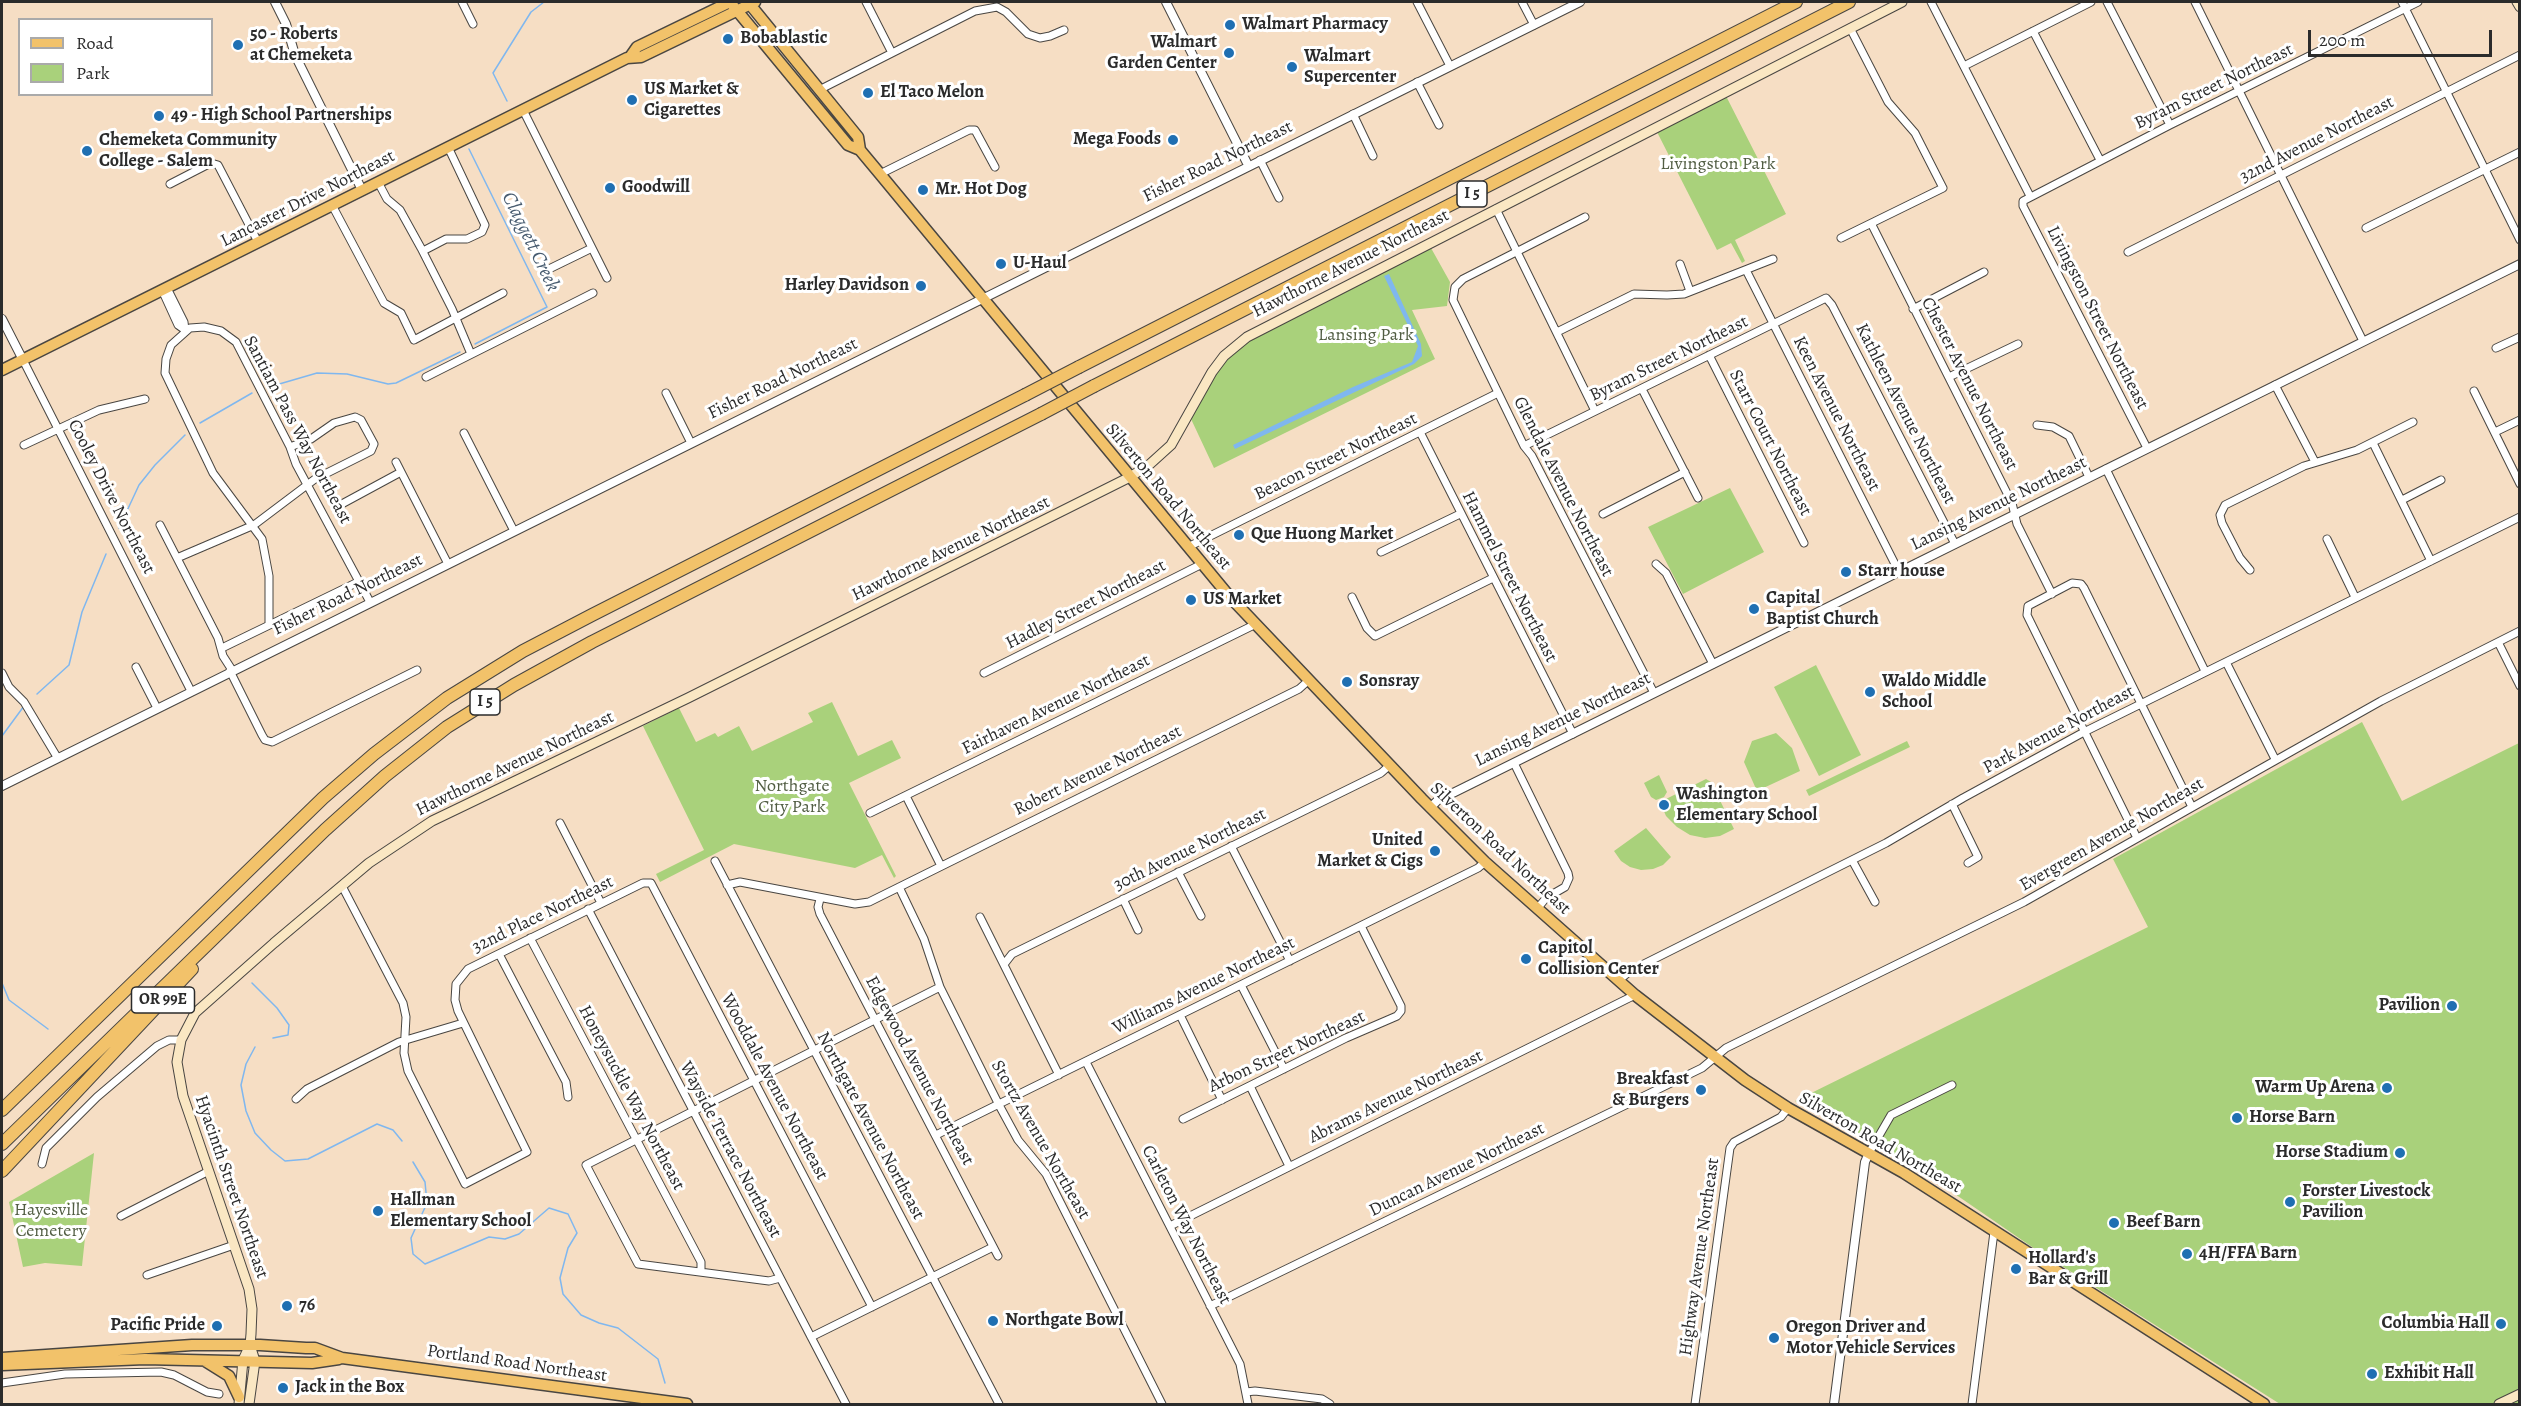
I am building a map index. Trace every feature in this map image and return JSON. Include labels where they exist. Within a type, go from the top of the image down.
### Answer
[{"type":"highway","name":"I 5","points":[[2,1110],[323,798],[374,754],[447,698],[583,619],[1796,2]]},
{"type":"highway","name":"I 5","points":[[2,1146],[325,830],[424,744],[504,691],[592,642],[1849,2]]},
{"type":"highway","name":"OR 99E","points":[[2,1171],[212,949],[282,879],[325,830]]},
{"type":"highway","points":[[2,1105],[30,1082]]},
{"type":"main road","name":"Lancaster Drive Northeast","points":[[2,370],[630,57],[637,47],[732,4],[751,2]]},
{"type":"main road","name":"Silverton Road Northeast","points":[[751,2],[858,137],[860,150]]},
{"type":"main road","name":"Hawthorne Avenue Northeast","points":[[181,1040],[190,1019],[207,1001],[342,886],[400,840],[441,816],[688,698],[1130,477],[1150,464],[1171,445],[1212,372],[1238,342],[1269,324],[1902,2]]},
{"type":"main road","points":[[2517,2],[2520,7]]},
{"type":"main road","name":"Silverton Road Northeast","points":[[732,4],[849,145],[860,150],[1202,564],[1430,808],[1485,862],[1635,995],[1715,1057],[1788,1108],[1869,1153],[2264,1404]]},
{"type":"main road","name":"Hyacinth Street Northeast","points":[[181,1040],[177,1062],[178,1076],[250,1299],[249,1404]]},
{"type":"main road","name":"Portland Road Northeast","points":[[2,1358],[183,1346],[250,1345],[315,1348],[342,1358],[687,1404]]},
{"type":"main road","name":"Portland Road Northeast","points":[[2,1365],[202,1359],[312,1363],[342,1358]]},
{"type":"main road","points":[[202,1359],[230,1376],[239,1401]]},
{"type":"main road","name":"Hyacinth Street Northeast","points":[[239,1401],[249,1361]]},
{"type":"main road","points":[[2499,1404],[2520,1394]]},
{"type":"street","points":[[275,2],[286,24],[295,55],[362,190]]},
{"type":"street","points":[[462,2],[473,24]]},
{"type":"street","points":[[866,2],[892,53]]},
{"type":"street","points":[[1166,2],[1248,165]]},
{"type":"street","points":[[1417,2],[1450,66]]},
{"type":"street","points":[[1522,2],[1534,25]]},
{"type":"street","name":"Fisher Road Northeast","points":[[2,786],[1580,2]]},
{"type":"street","points":[[1931,2],[2030,196]]},
{"type":"street","points":[[1964,66],[2091,2]]},
{"type":"street","points":[[2107,2],[2170,125]]},
{"type":"street","points":[[2195,2],[2363,341]]},
{"type":"street","name":"Byram Street Northeast","points":[[2023,201],[2100,160],[2241,91],[2403,5],[2418,2]]},
{"type":"street","points":[[2403,5],[2520,240]]},
{"type":"street","points":[[819,90],[975,11],[996,7],[1006,12],[1028,34],[1040,38],[1064,30]]},
{"type":"street","points":[[1841,238],[1872,225],[1944,188],[1915,133],[1888,102],[1850,28]]},
{"type":"street","points":[[2033,31],[2100,160]]},
{"type":"street","name":"32nd Avenue Northeast","points":[[2128,252],[2520,55]]},
{"type":"street","points":[[1417,82],[1439,125]]},
{"type":"street","points":[[523,110],[607,278]]},
{"type":"street","points":[[1353,114],[1373,156]]},
{"type":"street","points":[[880,174],[969,130],[975,130],[995,167]]},
{"type":"street","points":[[423,251],[446,239],[467,239],[482,231],[485,225],[448,147]]},
{"type":"street","points":[[2366,228],[2520,152]]},
{"type":"street","points":[[1260,160],[1279,198]]},
{"type":"street","points":[[170,184],[210,163],[218,165],[258,242]]},
{"type":"street","points":[[378,182],[387,199],[400,210],[423,251],[471,354]]},
{"type":"street","name":"Livingston Street Northeast","points":[[2023,201],[2023,206],[2147,448]]},
{"type":"street","points":[[332,205],[384,303],[401,314],[414,340],[503,293]]},
{"type":"street","points":[[1496,209],[1595,411]]},
{"type":"street","points":[[1518,252],[1585,217]]},
{"type":"street","name":"Chester Avenue Northeast","points":[[1872,225],[2012,503],[2017,524],[2052,594]]},
{"type":"street","points":[[549,269],[592,248]]},
{"type":"street","name":"Glendale Avenue Northeast","points":[[1518,252],[1463,279],[1454,291],[1454,303],[1524,446],[1532,456],[1654,693]]},
{"type":"street","points":[[1557,332],[1634,294],[1676,295],[1773,259]]},
{"type":"street","points":[[1680,264],[1690,291]]},
{"type":"street","name":"Lansing Avenue Northeast","points":[[1430,808],[1438,800],[2520,264]]},
{"type":"street","name":"Keen Avenue Northeast","points":[[1746,270],[1899,572]]},
{"type":"street","points":[[1913,309],[1984,272]]},
{"type":"street","points":[[164,289],[184,322],[184,330],[167,352],[164,367],[167,382],[213,473],[254,525],[262,539],[267,561],[269,624]]},
{"type":"street","points":[[426,377],[593,293]]},
{"type":"street","name":"Byram Street Northeast","points":[[1524,446],[1826,298]]},
{"type":"street","name":"Kathleen Avenue Northeast","points":[[1826,298],[1832,305],[1955,544]]},
{"type":"street","name":"Cooley Drive Northeast","points":[[2,319],[191,691]]},
{"type":"street","name":"Santiam Pass Way Northeast","points":[[184,330],[209,327],[226,334],[236,342],[290,447],[296,464],[370,602]]},
{"type":"street","points":[[2496,348],[2520,337]]},
{"type":"street","points":[[1949,377],[2018,344]]},
{"type":"street","name":"Starr Court Northeast","points":[[1709,356],[1804,543]]},
{"type":"street","points":[[2275,385],[2315,462]]},
{"type":"street","points":[[1642,389],[1698,498]]},
{"type":"street","points":[[2474,391],[2520,484]]},
{"type":"street","points":[[666,393],[691,443]]},
{"type":"street","name":"Beacon Street Northeast","points":[[1188,547],[1498,393]]},
{"type":"street","points":[[24,445],[99,410],[145,399]]},
{"type":"street","points":[[177,558],[254,525],[319,477],[371,451],[374,444],[361,420],[354,417],[334,423],[310,439],[290,447]]},
{"type":"street","points":[[2494,432],[2520,420]]},
{"type":"street","points":[[2250,570],[2240,558],[2222,523],[2221,510],[2225,505],[2315,462],[2341,456],[2373,443],[2413,422]]},
{"type":"street","points":[[2037,425],[2053,427],[2069,436],[2089,477]]},
{"type":"street","name":"Hammel Street Northeast","points":[[1420,432],[1573,734]]},
{"type":"street","points":[[464,433],[514,531]]},
{"type":"street","points":[[2373,443],[2431,561]]},
{"type":"street","points":[[396,462],[448,564]]},
{"type":"street","points":[[2106,469],[2205,671]]},
{"type":"street","points":[[340,505],[401,472]]},
{"type":"street","points":[[1603,514],[1685,472]]},
{"type":"street","points":[[2402,500],[2441,480]]},
{"type":"street","points":[[1381,552],[1460,514]]},
{"type":"street","name":"Park Avenue Northeast","points":[[1618,981],[1639,966],[1852,860],[2084,732],[2520,517]]},
{"type":"street","points":[[160,525],[222,648],[223,656],[262,735],[272,742],[417,670]]},
{"type":"street","points":[[2327,539],[2355,597]]},
{"type":"street","name":"Hadley Street Northeast","points":[[984,673],[1202,564]]},
{"type":"street","points":[[1656,564],[1666,573],[1713,664]]},
{"type":"street","points":[[1352,597],[1367,628],[1375,636],[1493,579]]},
{"type":"street","points":[[222,648],[360,581]]},
{"type":"street","points":[[2137,838],[2027,615],[2028,606],[2072,583],[2081,584],[2192,807]]},
{"type":"street","name":"Fairhaven Avenue Northeast","points":[[870,813],[1256,624]]},
{"type":"street","name":"Evergreen Avenue Northeast","points":[[1715,1057],[1726,1048],[2014,907],[2381,701],[2520,631]]},
{"type":"street","points":[[2498,642],[2520,686]]},
{"type":"street","points":[[2226,662],[2275,759]]},
{"type":"street","points":[[136,667],[157,708]]},
{"type":"street","points":[[2,673],[9,687],[29,709],[57,757]]},
{"type":"street","name":"Robert Avenue Northeast","points":[[727,885],[740,882],[820,899],[861,904],[899,888],[1299,688],[1309,680]]},
{"type":"street","points":[[1514,763],[1569,878],[1565,887],[1546,898],[1537,909]]},
{"type":"street","name":"30th Avenue Northeast","points":[[1005,963],[1012,954],[1381,773],[1390,765]]},
{"type":"street","points":[[906,796],[941,866]]},
{"type":"street","points":[[1952,804],[1978,857],[1968,863]]},
{"type":"street","points":[[560,823],[601,903]]},
{"type":"street","points":[[1231,846],[1290,961]]},
{"type":"street","points":[[1852,860],[1875,902]]},
{"type":"street","name":"Northgate Avenue Northeast","points":[[715,861],[999,1404]]},
{"type":"street","name":"Williams Avenue Northeast","points":[[936,1135],[1478,868],[1485,862]]},
{"type":"street","points":[[1178,872],[1201,916]]},
{"type":"street","name":"32nd Place Northeast","points":[[464,1023],[455,1000],[456,984],[468,969],[588,909],[648,882]]},
{"type":"street","name":"Wooddale Avenue Northeast","points":[[648,882],[872,1307]]},
{"type":"street","points":[[296,1099],[307,1089],[405,1039],[464,1023],[527,1152],[465,1184],[406,1063],[405,1039],[406,1017],[402,1003],[342,886]]},
{"type":"street","name":"Stortz Avenue Northeast","points":[[899,888],[924,939],[940,987],[999,1104],[1018,1140],[1046,1174],[1162,1404]]},
{"type":"street","name":"Edgewood Avenue Northeast","points":[[820,899],[819,910],[998,1256]]},
{"type":"street","points":[[1124,899],[1138,930]]},
{"type":"street","name":"Wayside Terrace Northeast","points":[[588,909],[846,1404]]},
{"type":"street","points":[[980,917],[1059,1075]]},
{"type":"street","name":"Arbon Street Northeast","points":[[1183,1119],[1346,1038],[1397,1016],[1401,1011],[1401,1006],[1361,926]]},
{"type":"street","name":"Honeysuckle Way Northeast","points":[[530,938],[700,1262],[701,1272]]},
{"type":"street","points":[[499,954],[566,1082],[568,1097]]},
{"type":"street","points":[[1241,985],[1284,1069]]},
{"type":"street","points":[[780,1278],[769,1281],[638,1264],[586,1165],[940,987]]},
{"type":"street","name":"Abrams Avenue Northeast","points":[[1170,1226],[1635,995]]},
{"type":"street","points":[[1180,1015],[1222,1100]]},
{"type":"street","points":[[42,1164],[46,1148],[98,1097],[157,1046],[169,1040],[181,1040]]},
{"type":"street","name":"Duncan Avenue Northeast","points":[[1210,1306],[1699,1069],[1715,1057]]},
{"type":"street","name":"Carleton Way Northeast","points":[[1086,1062],[1240,1364],[1248,1404]]},
{"type":"street","points":[[1834,1404],[1865,1162],[1892,1115],[1952,1085]]},
{"type":"street","points":[[1250,1086],[1289,1167]]},
{"type":"street","name":"Highway Avenue Northeast","points":[[1695,1404],[1730,1148],[1734,1142],[1781,1117],[1788,1108]]},
{"type":"street","points":[[121,1216],[209,1172]]},
{"type":"street","points":[[1972,1404],[1994,1232]]},
{"type":"street","points":[[147,1275],[234,1245]]},
{"type":"street","points":[[812,1337],[993,1247]]},
{"type":"street","points":[[2,1383],[65,1374],[161,1372],[174,1375],[203,1391],[219,1394]]},
{"type":"street","points":[[1246,1392],[1255,1391],[1322,1399],[1329,1404]]},
{"type":"green space","name":"Livingston Park","points":[[1726,96],[1786,214],[1735,240],[1745,261],[1742,263],[1731,243],[1717,250],[1657,132]]},
{"type":"green space","name":"Lansing Park","points":[[1431,248],[1450,282],[1447,306],[1412,310],[1435,359],[1214,468],[1191,419],[1209,382],[1233,351],[1281,322]]},
{"type":"green space","points":[[1730,488],[1764,552],[1683,594],[1648,527]]},
{"type":"green space","points":[[1816,665],[1861,755],[1819,776],[1774,687]]},
{"type":"green space","name":"Northgate City Park","points":[[832,702],[858,756],[892,740],[901,758],[849,783],[896,876],[894,878],[882,855],[855,868],[734,844],[660,882],[656,874],[704,850],[643,726],[679,708],[696,742],[715,733],[718,737],[739,726],[752,751],[813,722],[808,713]]},
{"type":"green space","points":[[2362,722],[2402,801],[2519,743],[2519,1404],[2280,1404],[2035,1249],[1920,1170],[1795,1101],[2148,927],[2113,859]]},
{"type":"green space","points":[[1776,733],[1792,748],[1800,771],[1757,791],[1744,762],[1752,741]]},
{"type":"green space","points":[[1907,741],[1910,747],[1809,796],[1806,790]]},
{"type":"green space","points":[[1659,775],[1667,792],[1664,797],[1656,800],[1651,797],[1644,783]]},
{"type":"green space","points":[[1706,779],[1711,782],[1734,829],[1720,836],[1705,838],[1690,835],[1677,827],[1666,816],[1660,802]]},
{"type":"green space","points":[[1646,828],[1671,857],[1663,865],[1641,870],[1621,861],[1614,851]]},
{"type":"green space","name":"Hayesville Cemetery","points":[[94,1153],[82,1266],[45,1263],[23,1267],[9,1202]]},
{"type":"water","points":[[1389,274],[1421,344],[1422,356],[1414,364],[1235,449],[1233,445],[1353,387],[1412,362],[1418,346],[1384,276]]},
{"type":"waterway","name":"Claggett Creek","points":[[507,101],[493,73],[531,12],[544,2]]},
{"type":"waterway","name":"Claggett Creek","points":[[469,149],[547,307],[475,344]]},
{"type":"waterway","name":"Claggett Creek","points":[[269,387],[317,373],[347,374],[388,384],[396,383],[460,352]]},
{"type":"waterway","name":"Claggett Creek","points":[[200,423],[252,393]]},
{"type":"waterway","name":"Claggett Creek","points":[[119,528],[139,485],[185,435]]},
{"type":"waterway","name":"Claggett Creek","points":[[37,694],[69,665],[82,612],[106,554]]},
{"type":"waterway","name":"Claggett Creek","points":[[2,736],[24,706]]},
{"type":"waterway","name":"Claggett Creek","points":[[2,983],[9,1000],[48,1029]]},
{"type":"waterway","name":"Claggett Creek","points":[[252,983],[277,1008],[289,1025],[288,1035],[273,1038]]},
{"type":"waterway","name":"Claggett Creek","points":[[255,1047],[246,1064],[241,1085],[246,1111],[255,1133],[285,1161],[308,1159],[377,1124],[393,1130],[402,1141]]},
{"type":"waterway","name":"Claggett Creek","points":[[413,1162],[425,1182],[427,1203],[411,1238],[413,1254],[425,1264],[489,1237],[505,1239],[519,1234],[549,1208],[568,1214],[577,1233],[568,1248],[560,1278],[563,1294],[581,1315],[618,1328],[658,1359],[665,1383]]},
{"type":"place","name":"Walmart Pharmacy","points":[[1230,25]]},
{"type":"place","name":"Bobablastic","points":[[728,39]]},
{"type":"place","name":"50 - Roberts at Chemeketa","points":[[238,45]]},
{"type":"place","name":"Walmart Garden Center","points":[[1229,53]]},
{"type":"place","name":"Walmart Supercenter","points":[[1292,67]]},
{"type":"place","name":"El Taco Melon","points":[[868,93]]},
{"type":"place","name":"US Market & Cigarettes","points":[[632,100]]},
{"type":"place","name":"49 - High School Partnerships","points":[[159,116]]},
{"type":"place","name":"Mega Foods","points":[[1173,140]]},
{"type":"place","name":"Chemeketa Community College - Salem","points":[[87,151]]},
{"type":"place","name":"Goodwill","points":[[610,188]]},
{"type":"place","name":"Mr. Hot Dog","points":[[923,190]]},
{"type":"place","name":"U-Haul","points":[[1001,264]]},
{"type":"place","name":"Harley Davidson","points":[[921,286]]},
{"type":"place","name":"Que Huong Market","points":[[1239,535]]},
{"type":"place","name":"Starr house","points":[[1846,572]]},
{"type":"place","name":"US Market","points":[[1191,600]]},
{"type":"place","name":"Capital Baptist Church","points":[[1754,609]]},
{"type":"place","name":"Sonsray","points":[[1347,682]]},
{"type":"place","name":"Waldo Middle School","points":[[1870,692]]},
{"type":"place","name":"Washington Elementary School","points":[[1664,805]]},
{"type":"place","name":"United Market & Cigs","points":[[1435,851]]},
{"type":"place","name":"Capitol Collision Center","points":[[1526,959]]},
{"type":"place","name":"Pavilion","points":[[2452,1006]]},
{"type":"place","name":"Warm Up Arena","points":[[2387,1088]]},
{"type":"place","name":"Breakfast & Burgers","points":[[1701,1090]]},
{"type":"place","name":"Horse Barn","points":[[2237,1118]]},
{"type":"place","name":"Horse Stadium","points":[[2400,1153]]},
{"type":"place","name":"Forster Livestock Pavilion","points":[[2290,1202]]},
{"type":"place","name":"Hallman Elementary School","points":[[378,1211]]},
{"type":"place","name":"Beef Barn","points":[[2114,1223]]},
{"type":"place","name":"4H/FFA Barn","points":[[2187,1254]]},
{"type":"place","name":"Hollard's Bar & Grill","points":[[2016,1269]]},
{"type":"place","name":"76","points":[[287,1306]]},
{"type":"place","name":"Northgate Bowl","points":[[993,1321]]},
{"type":"place","name":"Columbia Hall","points":[[2501,1324]]},
{"type":"place","name":"Pacific Pride","points":[[217,1326]]},
{"type":"place","name":"Oregon Driver and Motor Vehicle Services","points":[[1774,1338]]},
{"type":"place","name":"Exhibit Hall","points":[[2372,1374]]},
{"type":"place","name":"Jack in the Box","points":[[283,1388]]}]
